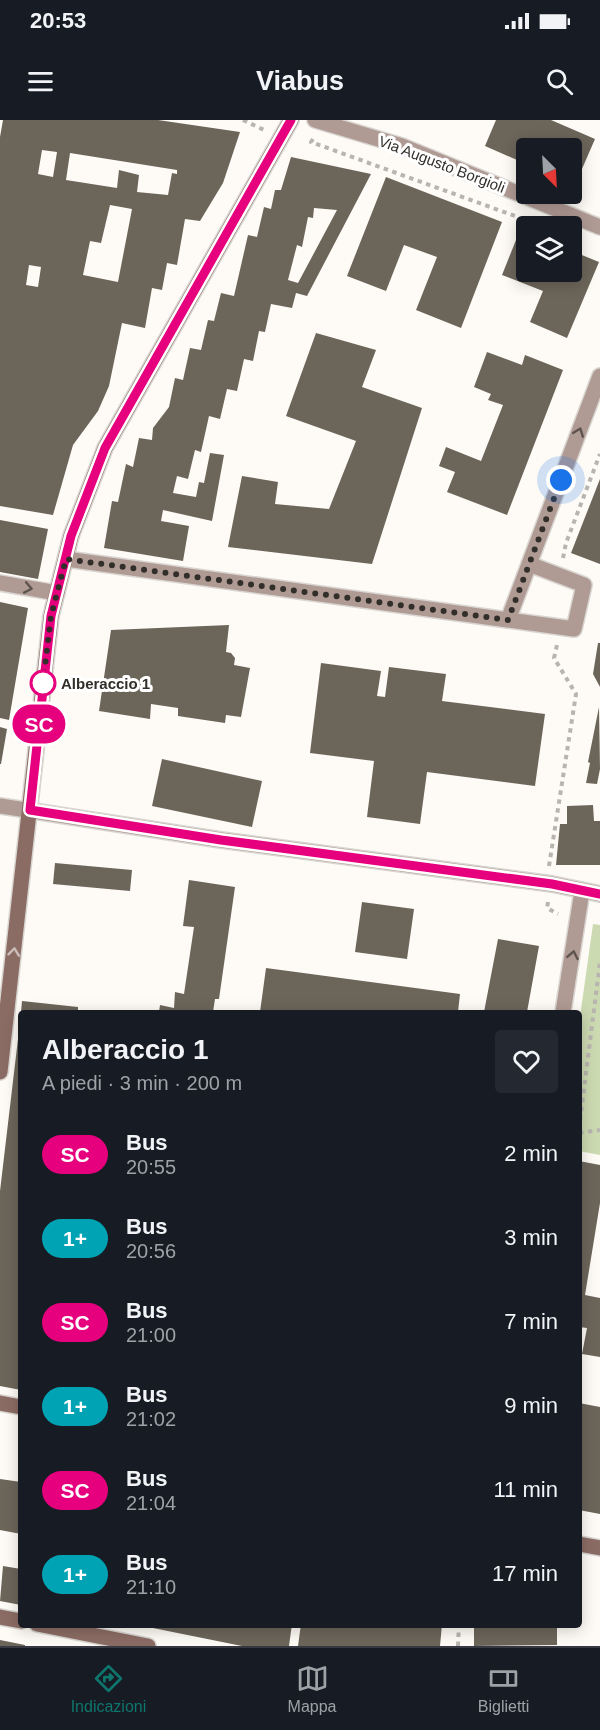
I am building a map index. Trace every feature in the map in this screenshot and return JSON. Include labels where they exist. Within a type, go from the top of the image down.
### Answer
[{"type":"street","points":[[0,1072],[51,616],[71,536],[105,448],[291,120]]},
{"type":"street","name":"Via Augusto Borgioli","points":[[319,121],[402,146],[600,227]]},
{"type":"street","points":[[508,620],[600,376]]},
{"type":"street","points":[[66,559],[574,629],[584,585],[530,564]]},
{"type":"street","points":[[0,582],[57,593]]},
{"type":"street","points":[[0,806],[221,840],[552,884],[600,894]]},
{"type":"street","points":[[563,1010],[579,928],[582,891]]},
{"type":"street","points":[[0,1403],[18,1406]]},
{"type":"street","points":[[582,1545],[600,1548]]},
{"type":"street","points":[[0,1617],[18,1620]]},
{"type":"street","points":[[57,1628],[148,1646]]},
{"type":"path","points":[[319,121],[311,142],[516,216]]},
{"type":"path","points":[[562,577],[566,543],[600,454]]},
{"type":"path","points":[[548,872],[576,694],[554,658],[561,627]]},
{"type":"path","points":[[582,1107],[600,962]]},
{"type":"path","points":[[582,1131],[600,1131]]},
{"type":"path","points":[[458,1646],[459,1628]]},
{"type":"green space","points":[[593,924],[600,925],[600,1155],[582,1152],[581,1010]]},
{"type":"building","points":[[3,120],[158,120],[240,132],[223,183],[200,221],[185,219],[177,265],[167,263],[162,290],[152,288],[145,328],[122,323],[109,386],[98,411],[73,445],[53,515],[0,506],[0,137]],"holes":[[[42,150],[57,152],[53,177],[38,174]],[[70,153],[177,170],[177,174],[172,173],[168,195],[137,192],[139,175],[119,170],[117,188],[66,180]],[[110,205],[132,209],[118,282],[83,275],[90,241],[101,243]],[[29,265],[41,267],[38,287],[26,285]]]},
{"type":"building","points":[[496,120],[551,120],[595,139],[582,169],[582,138],[516,138],[516,160],[485,146]]},
{"type":"building","points":[[291,157],[371,174],[307,296],[296,293],[292,308],[271,304],[265,332],[259,331],[253,361],[244,359],[237,391],[227,389],[220,419],[209,416],[201,452],[195,450],[188,479],[177,476],[173,493],[196,497],[199,482],[204,483],[210,453],[224,455],[212,521],[163,510],[161,521],[189,526],[183,561],[104,548],[112,501],[118,502],[126,464],[133,467],[139,438],[152,440],[153,428],[169,407],[175,378],[183,380],[190,348],[201,350],[208,320],[214,321],[221,293],[234,296],[248,235],[257,237],[264,207],[271,209],[275,190],[281,190]],"holes":[[[314,208],[337,210],[298,283],[288,280],[297,245],[302,247],[308,217],[313,218]]]},
{"type":"building","points":[[386,177],[502,222],[461,328],[416,310],[437,257],[404,245],[386,291],[347,276]]},
{"type":"building","points":[[516,240],[516,280],[502,275]]},
{"type":"building","points":[[582,255],[599,262],[567,338],[530,322],[543,291],[520,282],[582,282]]},
{"type":"building","points":[[316,333],[376,350],[362,387],[422,408],[372,564],[228,547],[242,476],[278,482],[275,504],[329,509],[356,441],[286,416]]},
{"type":"building","points":[[487,352],[522,365],[525,355],[563,370],[507,515],[447,492],[455,472],[439,466],[446,447],[481,461],[503,405],[488,400],[491,394],[474,387]]},
{"type":"building","points":[[600,479],[600,564],[571,553]]},
{"type":"building","points":[[0,520],[48,529],[38,579],[0,572]]},
{"type":"building","points":[[0,602],[28,608],[9,720],[0,718]]},
{"type":"building","points":[[229,625],[226,652],[231,653],[235,658],[234,665],[250,668],[241,717],[226,715],[225,723],[178,716],[178,708],[151,704],[150,719],[99,711],[111,630]]},
{"type":"building","points":[[598,643],[600,643],[600,687],[593,674]]},
{"type":"building","points":[[321,663],[381,671],[377,696],[385,697],[389,667],[446,674],[442,701],[545,714],[535,786],[427,772],[420,824],[367,817],[374,761],[310,753]]},
{"type":"building","points":[[599,707],[600,769],[597,784],[586,783],[590,763],[588,762]]},
{"type":"building","points":[[0,727],[7,729],[1,764],[0,764]]},
{"type":"building","points":[[162,759],[262,781],[252,827],[152,806]]},
{"type":"building","points":[[593,805],[594,821],[600,821],[600,865],[556,865],[560,824],[567,824],[567,806]]},
{"type":"building","points":[[55,863],[132,870],[130,891],[53,884]]},
{"type":"building","points":[[189,880],[235,887],[219,999],[215,999],[213,1010],[159,1010],[160,1005],[174,1008],[175,992],[184,994],[194,927],[183,926]]},
{"type":"building","points":[[362,902],[414,909],[407,959],[355,952]]},
{"type":"building","points":[[498,939],[539,946],[527,1010],[484,1010]]},
{"type":"building","points":[[266,968],[460,994],[458,1010],[260,1010]]},
{"type":"building","points":[[22,1001],[78,1007],[78,1010],[21,1010]]},
{"type":"building","points":[[18,1039],[18,1389],[0,1386],[0,1191]]},
{"type":"building","points":[[582,1162],[600,1165],[600,1203],[585,1295],[600,1298],[600,1357],[582,1354],[587,1328],[582,1327]]},
{"type":"building","points":[[582,1404],[600,1407],[600,1514],[582,1511]]},
{"type":"building","points":[[0,1479],[18,1482],[18,1533],[0,1530]]},
{"type":"building","points":[[3,1566],[18,1568],[18,1604],[0,1601]]},
{"type":"building","points":[[153,1628],[291,1628],[289,1646],[242,1646]]},
{"type":"building","points":[[300,1628],[442,1628],[440,1646],[298,1646]]},
{"type":"building","points":[[474,1628],[557,1628],[557,1645],[474,1646]]},
{"type":"building","points":[[0,1640],[25,1645],[25,1646],[0,1646]]},
{"type":"bus line","name":"SC","points":[[291,120],[105,448],[71,536],[51,616],[30,810],[221,840],[552,884],[600,894]]},
{"type":"place","name":"Alberaccio 1","points":[[43,683]]},
{"type":"route","points":[[43,683],[51,616],[66,559],[508,620],[561,480]]}]
